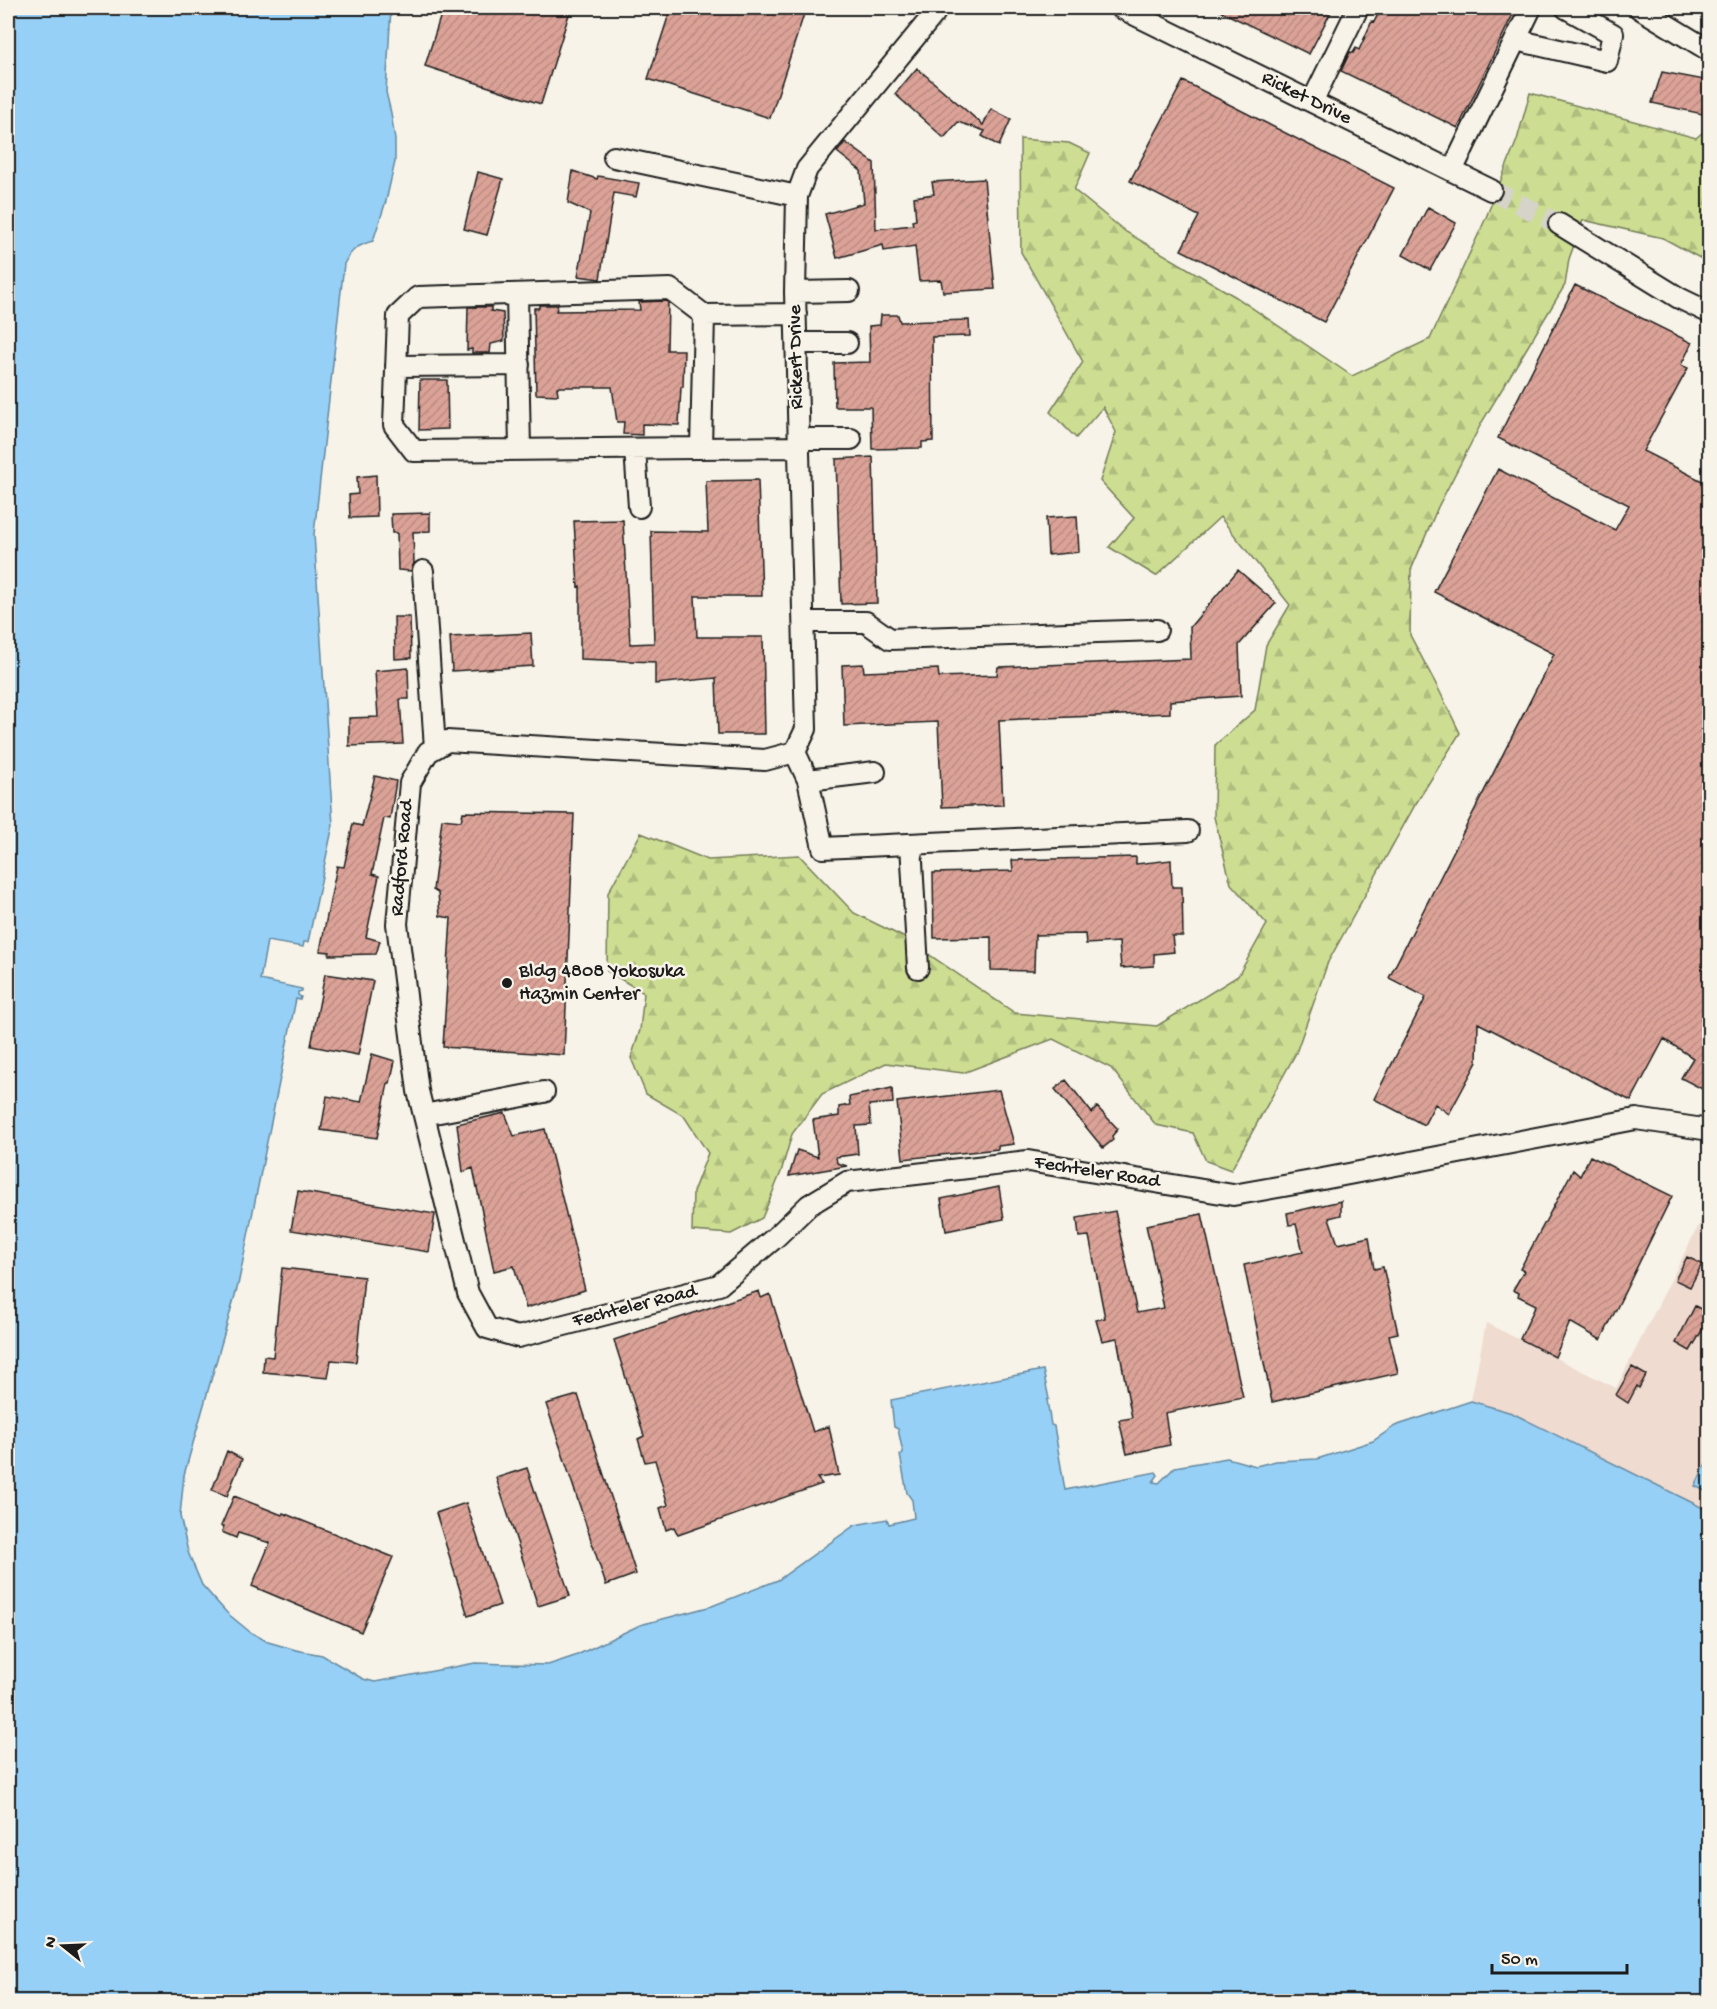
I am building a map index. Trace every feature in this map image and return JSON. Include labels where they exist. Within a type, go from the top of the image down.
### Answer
[{"type":"street","name":"Ricket Drive","points":[[1121,8],[1151,14],[1312,102],[1491,190]]},
{"type":"street","points":[[1312,102],[1358,8]]},
{"type":"street","points":[[1452,171],[1531,8]]},
{"type":"street","points":[[1516,40],[1607,61],[1613,34],[1566,8]]},
{"type":"street","points":[[1639,8],[1710,51]]},
{"type":"street","name":"Rickert Drive","points":[[795,752],[806,729],[795,292],[798,196],[807,169],[938,10]]},
{"type":"street","points":[[614,157],[798,196]]},
{"type":"street","points":[[1559,224],[1680,298],[1710,313]]},
{"type":"street","points":[[796,314],[704,315],[670,289],[418,297],[398,316],[394,425],[414,451],[701,448],[851,439]]},
{"type":"street","points":[[795,292],[849,291]]},
{"type":"street","points":[[517,294],[520,450]]},
{"type":"street","points":[[701,448],[704,315]]},
{"type":"street","points":[[797,343],[848,343]]},
{"type":"street","points":[[396,366],[519,365]]},
{"type":"street","points":[[635,449],[639,507]]},
{"type":"street","points":[[423,571],[435,748],[447,741],[765,760],[795,752],[808,780],[823,848],[1188,831]]},
{"type":"street","points":[[804,622],[866,622],[891,639],[1157,630]]},
{"type":"street","name":"Radford Road","points":[[435,748],[428,752],[410,783],[397,924],[418,1091],[468,1293],[487,1328]]},
{"type":"street","points":[[808,780],[875,772]]},
{"type":"street","points":[[911,844],[918,968]]},
{"type":"street","points":[[424,1115],[544,1092]]},
{"type":"street","name":"Fechteler Road","points":[[487,1328],[518,1337],[719,1285],[777,1236],[809,1205],[847,1182],[1028,1161],[1233,1195],[1636,1119],[1710,1130]]},
{"type":"shaded area","points":[[1709,1205],[1709,1511],[1512,1414],[1471,1401],[1486,1323],[1616,1388]]},
{"type":"green space","points":[[1530,93],[1696,138],[1709,127],[1709,263],[1663,238],[1583,220],[1569,259],[1565,285],[1482,422],[1438,507],[1411,570],[1410,635],[1460,733],[1415,805],[1328,962],[1296,1053],[1231,1170],[1206,1161],[1193,1133],[1156,1125],[1111,1068],[1053,1039],[963,1073],[886,1063],[822,1094],[792,1134],[781,1172],[762,1218],[731,1234],[692,1231],[693,1192],[708,1153],[684,1116],[646,1094],[631,1058],[640,1030],[644,993],[607,971],[608,893],[641,833],[708,860],[799,855],[854,913],[903,937],[1015,1013],[1157,1026],[1238,976],[1267,924],[1231,884],[1214,817],[1215,745],[1255,710],[1266,645],[1290,605],[1220,517],[1156,576],[1109,547],[1134,518],[1100,481],[1116,432],[1103,407],[1076,438],[1050,412],[1083,362],[1021,252],[1020,139],[1069,143],[1090,153],[1074,190],[1126,232],[1236,297],[1352,376],[1430,339],[1485,220],[1517,140]]},
{"type":"water","points":[[8,8],[391,8],[386,92],[395,140],[395,162],[373,241],[355,249],[344,264],[314,534],[333,825],[308,942],[304,942],[303,947],[267,941],[260,980],[302,989],[302,991],[298,992],[300,1000],[296,999],[238,1285],[184,1475],[180,1516],[188,1552],[202,1585],[227,1613],[250,1632],[268,1642],[322,1655],[363,1679],[375,1682],[475,1663],[548,1665],[575,1656],[640,1625],[712,1606],[778,1580],[855,1525],[887,1519],[889,1524],[914,1518],[912,1500],[907,1493],[900,1455],[903,1453],[898,1429],[894,1427],[891,1400],[1043,1370],[1051,1425],[1054,1426],[1065,1490],[1156,1472],[1158,1475],[1153,1482],[1159,1483],[1175,1467],[1227,1458],[1256,1466],[1276,1461],[1317,1459],[1373,1441],[1395,1426],[1471,1401],[1512,1413],[1709,1511],[1709,2001],[8,2001]]},
{"type":"water","points":[[1709,1458],[1709,1493],[1695,1486]]},
{"type":"building","points":[[443,8],[571,8],[541,104],[425,66]]},
{"type":"building","points":[[671,8],[806,8],[770,118],[648,79]]},
{"type":"building","points":[[1214,8],[1333,8],[1309,54]]},
{"type":"building","points":[[1381,8],[1516,8],[1458,128],[1341,71],[1350,52],[1353,53],[1356,48],[1359,50],[1372,21],[1374,22]]},
{"type":"building","points":[[917,68],[983,125],[991,109],[1011,119],[999,146],[982,136],[985,131],[958,122],[944,138],[895,94]]},
{"type":"building","points":[[1662,72],[1710,81],[1710,108],[1707,115],[1652,103]]},
{"type":"building","points":[[1183,81],[1394,188],[1324,322],[1181,250],[1199,216],[1130,181]]},
{"type":"building","points":[[845,142],[874,163],[876,229],[913,225],[912,221],[916,220],[914,197],[934,194],[932,182],[984,179],[995,289],[943,292],[941,280],[919,281],[915,246],[884,251],[883,245],[837,258],[825,214],[864,203],[861,171],[837,152]]},
{"type":"building","points":[[573,171],[597,179],[598,176],[639,183],[636,197],[614,193],[600,279],[578,276],[590,213],[568,203]]},
{"type":"building","points":[[478,172],[503,179],[487,235],[464,229]]},
{"type":"building","points":[[1428,207],[1456,223],[1430,270],[1403,255]]},
{"type":"building","points":[[1575,285],[1692,343],[1681,365],[1688,368],[1643,451],[1710,485],[1710,1093],[1681,1078],[1693,1058],[1664,1039],[1631,1101],[1478,1023],[1477,1062],[1449,1114],[1435,1104],[1424,1125],[1374,1099],[1426,997],[1389,978],[1554,654],[1434,592],[1498,469],[1615,530],[1629,505],[1498,438]]},
{"type":"building","points":[[666,301],[668,303],[667,350],[684,350],[679,425],[642,424],[642,435],[623,434],[624,422],[617,422],[612,387],[557,387],[558,395],[536,394],[534,308],[539,308],[539,305],[558,305],[556,311],[640,310],[639,302]]},
{"type":"building","points":[[468,307],[491,307],[491,311],[503,313],[504,341],[491,344],[490,353],[472,353],[472,349],[467,350]]},
{"type":"building","points":[[881,315],[898,315],[900,322],[969,320],[970,336],[932,337],[933,441],[922,442],[922,448],[872,449],[871,407],[835,407],[834,363],[870,362],[869,326],[880,325]]},
{"type":"building","points":[[420,380],[447,380],[448,429],[419,430]]},
{"type":"building","points":[[873,457],[877,603],[841,604],[836,459]]},
{"type":"building","points":[[376,475],[377,517],[350,518],[349,495],[358,494],[357,477]]},
{"type":"building","points":[[758,480],[762,596],[695,596],[697,637],[763,637],[765,734],[718,734],[716,678],[655,684],[655,662],[580,659],[580,586],[578,587],[574,521],[623,520],[630,644],[654,643],[651,531],[708,532],[706,481]]},
{"type":"building","points":[[430,513],[430,531],[413,532],[414,563],[411,571],[398,570],[397,533],[392,533],[391,514]]},
{"type":"building","points":[[1077,516],[1079,552],[1048,555],[1046,518]]},
{"type":"building","points":[[1238,570],[1276,603],[1239,645],[1241,696],[1170,701],[1170,713],[999,720],[1003,805],[942,807],[938,722],[844,726],[842,665],[863,664],[864,672],[938,669],[939,677],[997,675],[998,667],[1191,659],[1190,627]]},
{"type":"building","points":[[394,617],[410,617],[411,658],[395,659]]},
{"type":"building","points":[[531,633],[533,666],[452,671],[450,637]]},
{"type":"building","points":[[408,668],[409,699],[400,699],[403,744],[349,746],[349,718],[378,717],[375,671]]},
{"type":"building","points":[[375,776],[396,781],[390,819],[384,818],[372,874],[379,876],[366,937],[380,941],[376,954],[329,955],[330,952],[320,951],[337,866],[344,867],[353,824],[362,826]]},
{"type":"building","name":"Bldg 4808 Yokosuka Hazmin Center","points":[[463,812],[574,814],[564,1055],[443,1047],[451,918],[440,916],[438,893],[433,890],[442,819],[461,821]]},
{"type":"building","points":[[1136,857],[1136,864],[1171,860],[1172,887],[1182,887],[1183,936],[1172,936],[1174,952],[1154,954],[1154,966],[1121,968],[1119,942],[1086,944],[1085,934],[1035,935],[1034,971],[991,970],[991,937],[934,938],[933,873],[1013,871],[1012,860]]},
{"type":"building","points":[[325,974],[373,981],[358,1055],[311,1046]]},
{"type":"building","points":[[372,1054],[395,1061],[390,1083],[388,1083],[377,1138],[321,1130],[327,1096],[361,1102]]},
{"type":"building","points":[[1066,1080],[1092,1113],[1097,1107],[1118,1129],[1112,1136],[1113,1140],[1103,1148],[1055,1089]]},
{"type":"building","points":[[892,1088],[893,1103],[869,1105],[871,1125],[856,1126],[858,1154],[836,1157],[837,1163],[847,1166],[789,1176],[797,1150],[818,1157],[813,1120],[839,1116],[839,1107],[850,1105],[849,1097]]},
{"type":"building","points":[[999,1090],[1014,1144],[998,1146],[998,1149],[903,1159],[897,1102]]},
{"type":"building","points":[[505,1113],[514,1136],[545,1129],[585,1290],[526,1308],[514,1266],[494,1271],[473,1168],[463,1172],[457,1124]]},
{"type":"building","points":[[1590,1156],[1672,1196],[1601,1340],[1570,1322],[1555,1357],[1520,1339],[1536,1305],[1518,1296],[1519,1293],[1513,1290],[1524,1271],[1520,1269],[1573,1170],[1580,1176]]},
{"type":"building","points":[[999,1187],[1004,1219],[946,1231],[941,1199]]},
{"type":"building","points":[[298,1191],[435,1214],[429,1252],[291,1230]]},
{"type":"building","points":[[1341,1201],[1341,1215],[1329,1218],[1338,1244],[1369,1237],[1374,1269],[1383,1267],[1398,1333],[1389,1335],[1398,1373],[1272,1402],[1244,1265],[1303,1252],[1296,1224],[1289,1225],[1287,1213]]},
{"type":"building","points":[[1115,1211],[1137,1313],[1164,1308],[1146,1225],[1202,1214],[1243,1397],[1165,1413],[1170,1445],[1127,1454],[1119,1420],[1132,1418],[1117,1338],[1102,1341],[1096,1320],[1105,1318],[1089,1236],[1079,1237],[1077,1218]]},
{"type":"building","points":[[1687,1257],[1702,1264],[1690,1287],[1675,1280]]},
{"type":"building","points":[[282,1268],[364,1277],[356,1362],[331,1360],[328,1378],[263,1372],[264,1356],[273,1357]]},
{"type":"building","points":[[759,1291],[761,1298],[770,1294],[813,1432],[829,1426],[839,1475],[817,1478],[822,1484],[678,1535],[674,1527],[666,1530],[660,1508],[668,1505],[655,1460],[645,1462],[638,1439],[644,1436],[614,1340]]},
{"type":"building","points":[[1695,1306],[1710,1314],[1710,1317],[1690,1351],[1676,1343]]},
{"type":"building","points":[[1632,1367],[1646,1375],[1628,1403],[1616,1395]]},
{"type":"building","points":[[578,1395],[636,1574],[606,1585],[546,1404]]},
{"type":"building","points":[[227,1451],[242,1459],[227,1496],[212,1490]]},
{"type":"building","points":[[527,1468],[570,1596],[538,1606],[496,1478]]},
{"type":"building","points":[[234,1496],[393,1557],[361,1632],[252,1586],[270,1543],[238,1533],[236,1538],[222,1532],[224,1526],[221,1526]]},
{"type":"building","points":[[466,1503],[500,1605],[468,1616],[436,1513]]},
{"type":"tunnel","points":[[1491,190],[1559,224]]},
{"type":"place","name":"Bldg 4808 Yokosuka Hazmin Center","points":[[507,983]]}]
